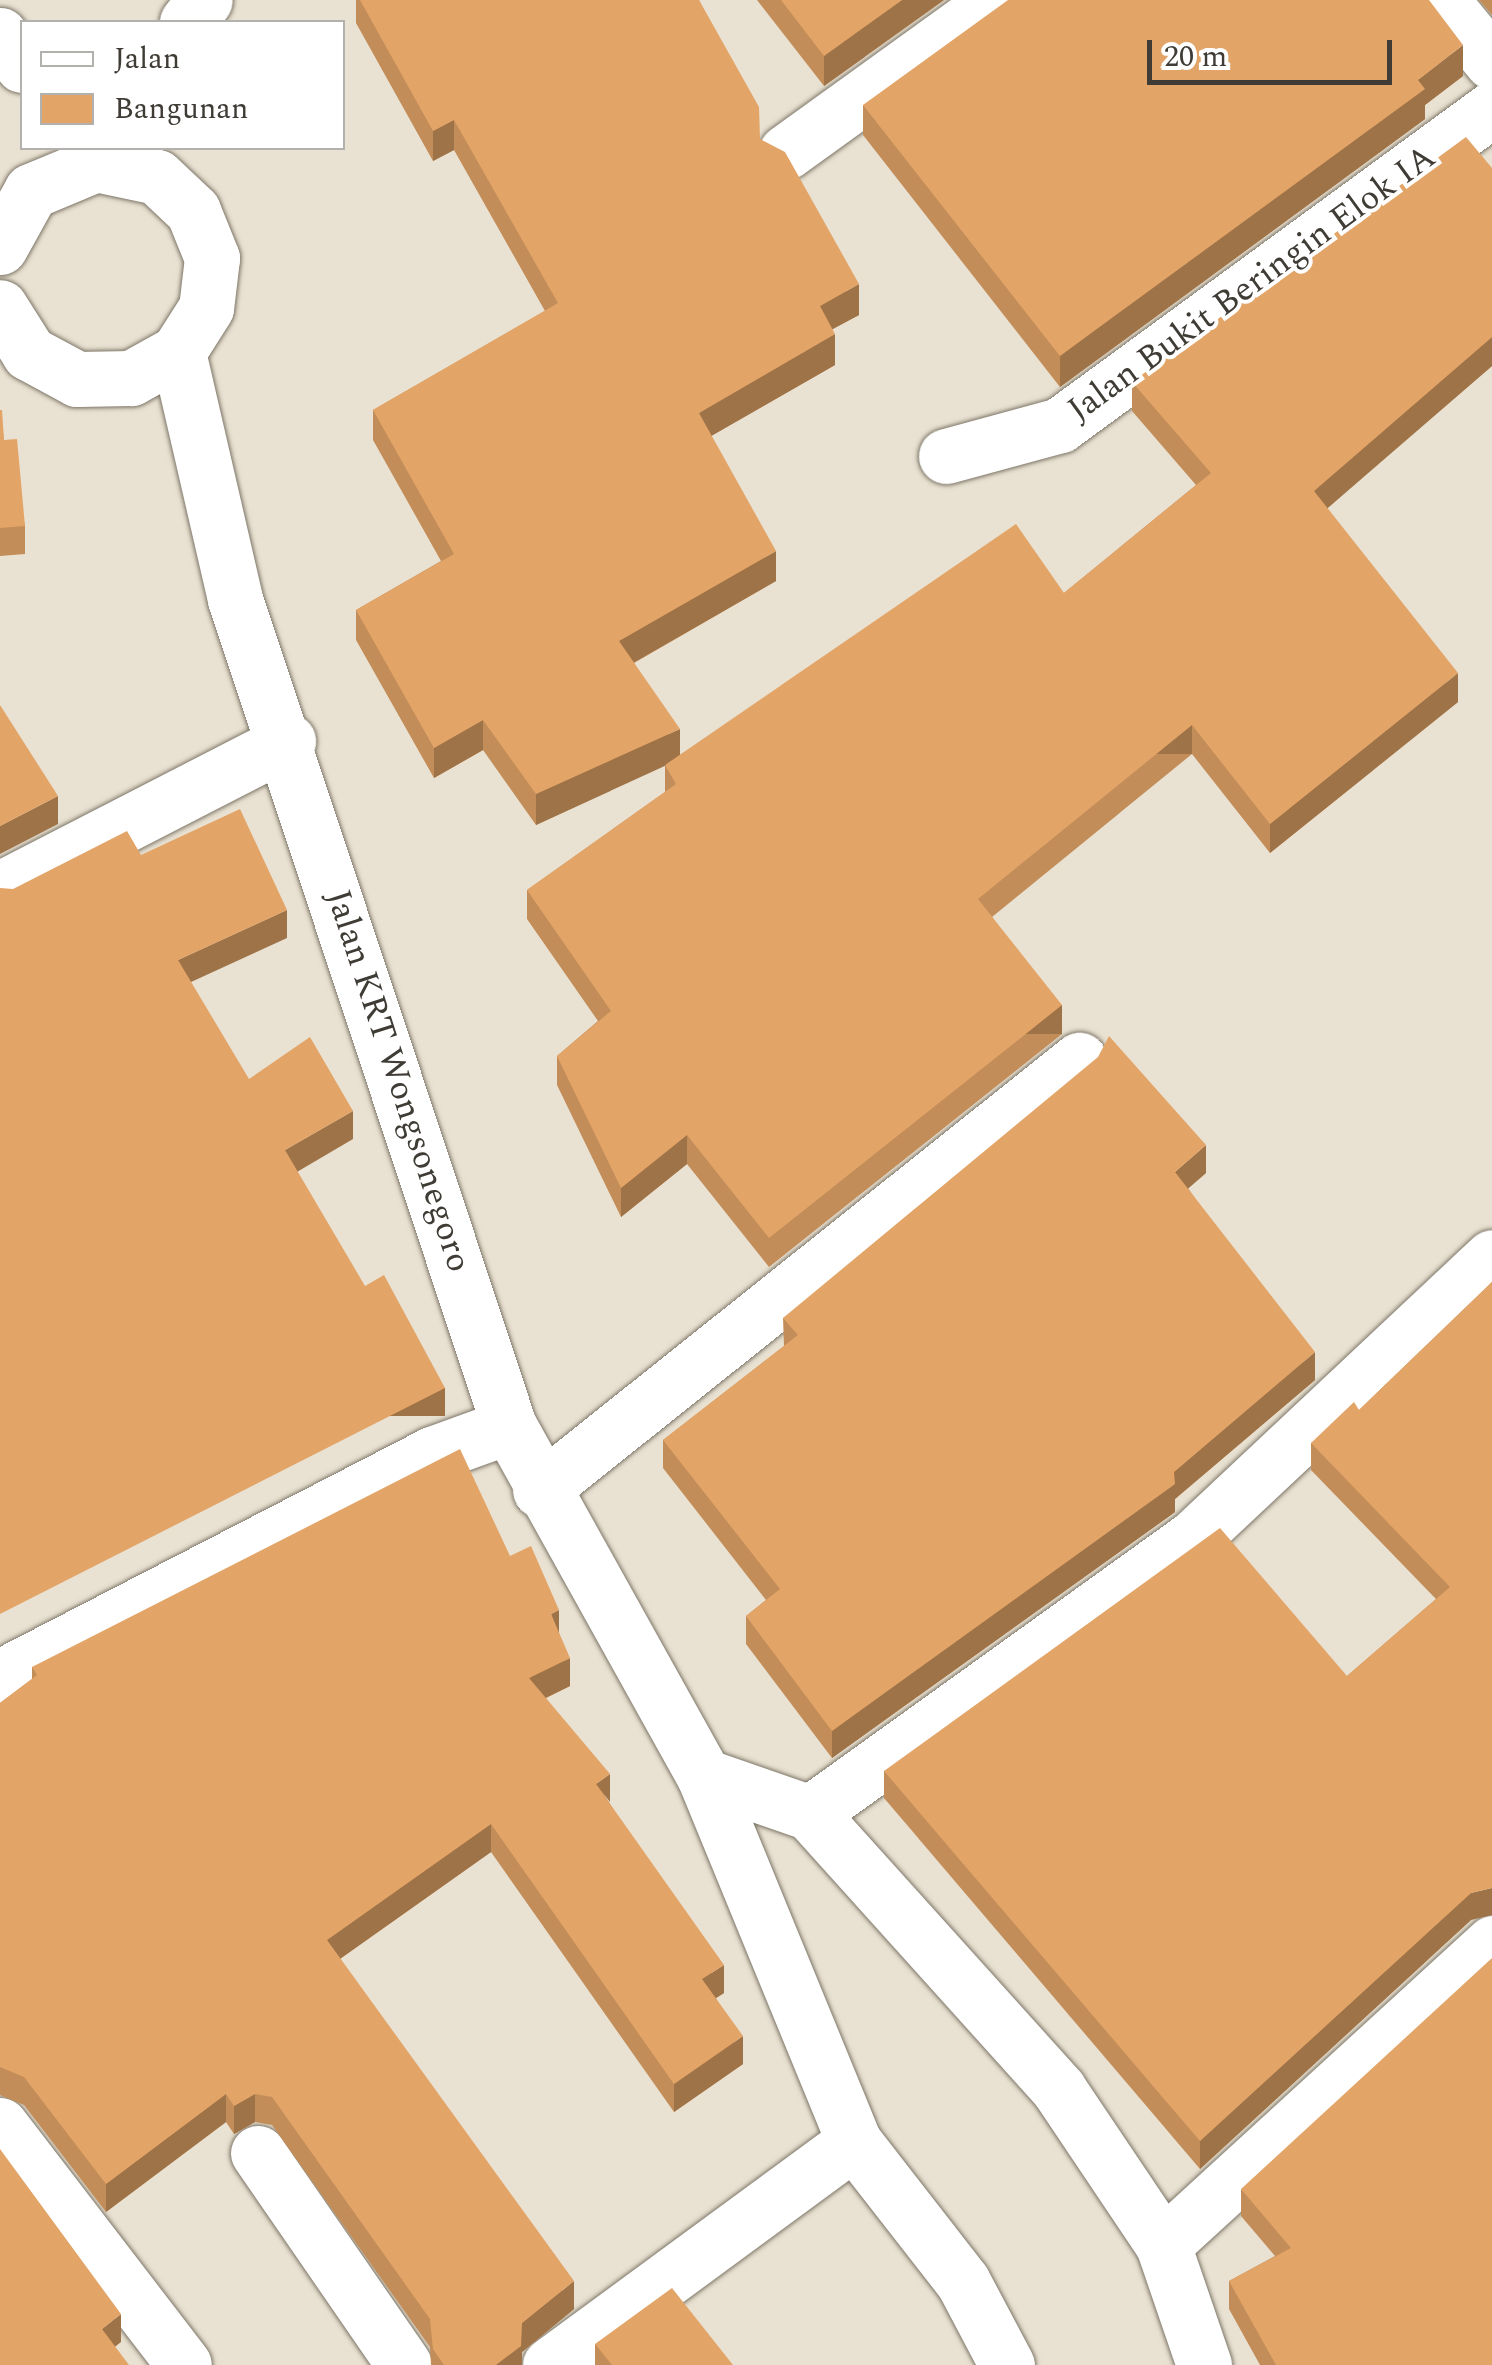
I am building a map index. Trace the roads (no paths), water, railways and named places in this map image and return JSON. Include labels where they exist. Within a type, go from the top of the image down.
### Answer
[{"type":"street","points":[[189,20],[205,0]]},
{"type":"street","points":[[786,152],[998,0]]},
{"type":"street","points":[[1441,0],[1492,62]]},
{"type":"street","points":[[0,35],[20,62]]},
{"type":"street","name":"Jalan Bukit Beringin Elok IA","points":[[946,456],[1060,425],[1492,109]]},
{"type":"street","points":[[0,247],[31,191],[90,156],[159,162],[193,211],[212,258],[206,308],[178,352],[130,378],[77,379],[29,353],[0,307]]},
{"type":"street","name":"Jalan KRT Wongsonegoro","points":[[178,352],[235,599],[288,742],[510,1426],[540,1490],[704,1776],[854,2142],[963,2282],[1008,2365]]},
{"type":"street","points":[[0,889],[288,742]]},
{"type":"street","points":[[540,1490],[1079,1060]]},
{"type":"street","points":[[810,1813],[1195,1536],[1492,1256]]},
{"type":"street","points":[[0,1677],[432,1454],[510,1426]]},
{"type":"street","points":[[704,1776],[810,1813],[1059,2090],[1164,2245],[1204,2365]]},
{"type":"street","points":[[1164,2245],[1492,1943]]},
{"type":"street","points":[[0,2125],[184,2365]]},
{"type":"street","points":[[550,2365],[854,2142]]},
{"type":"street","points":[[258,2153],[404,2365]]}]
